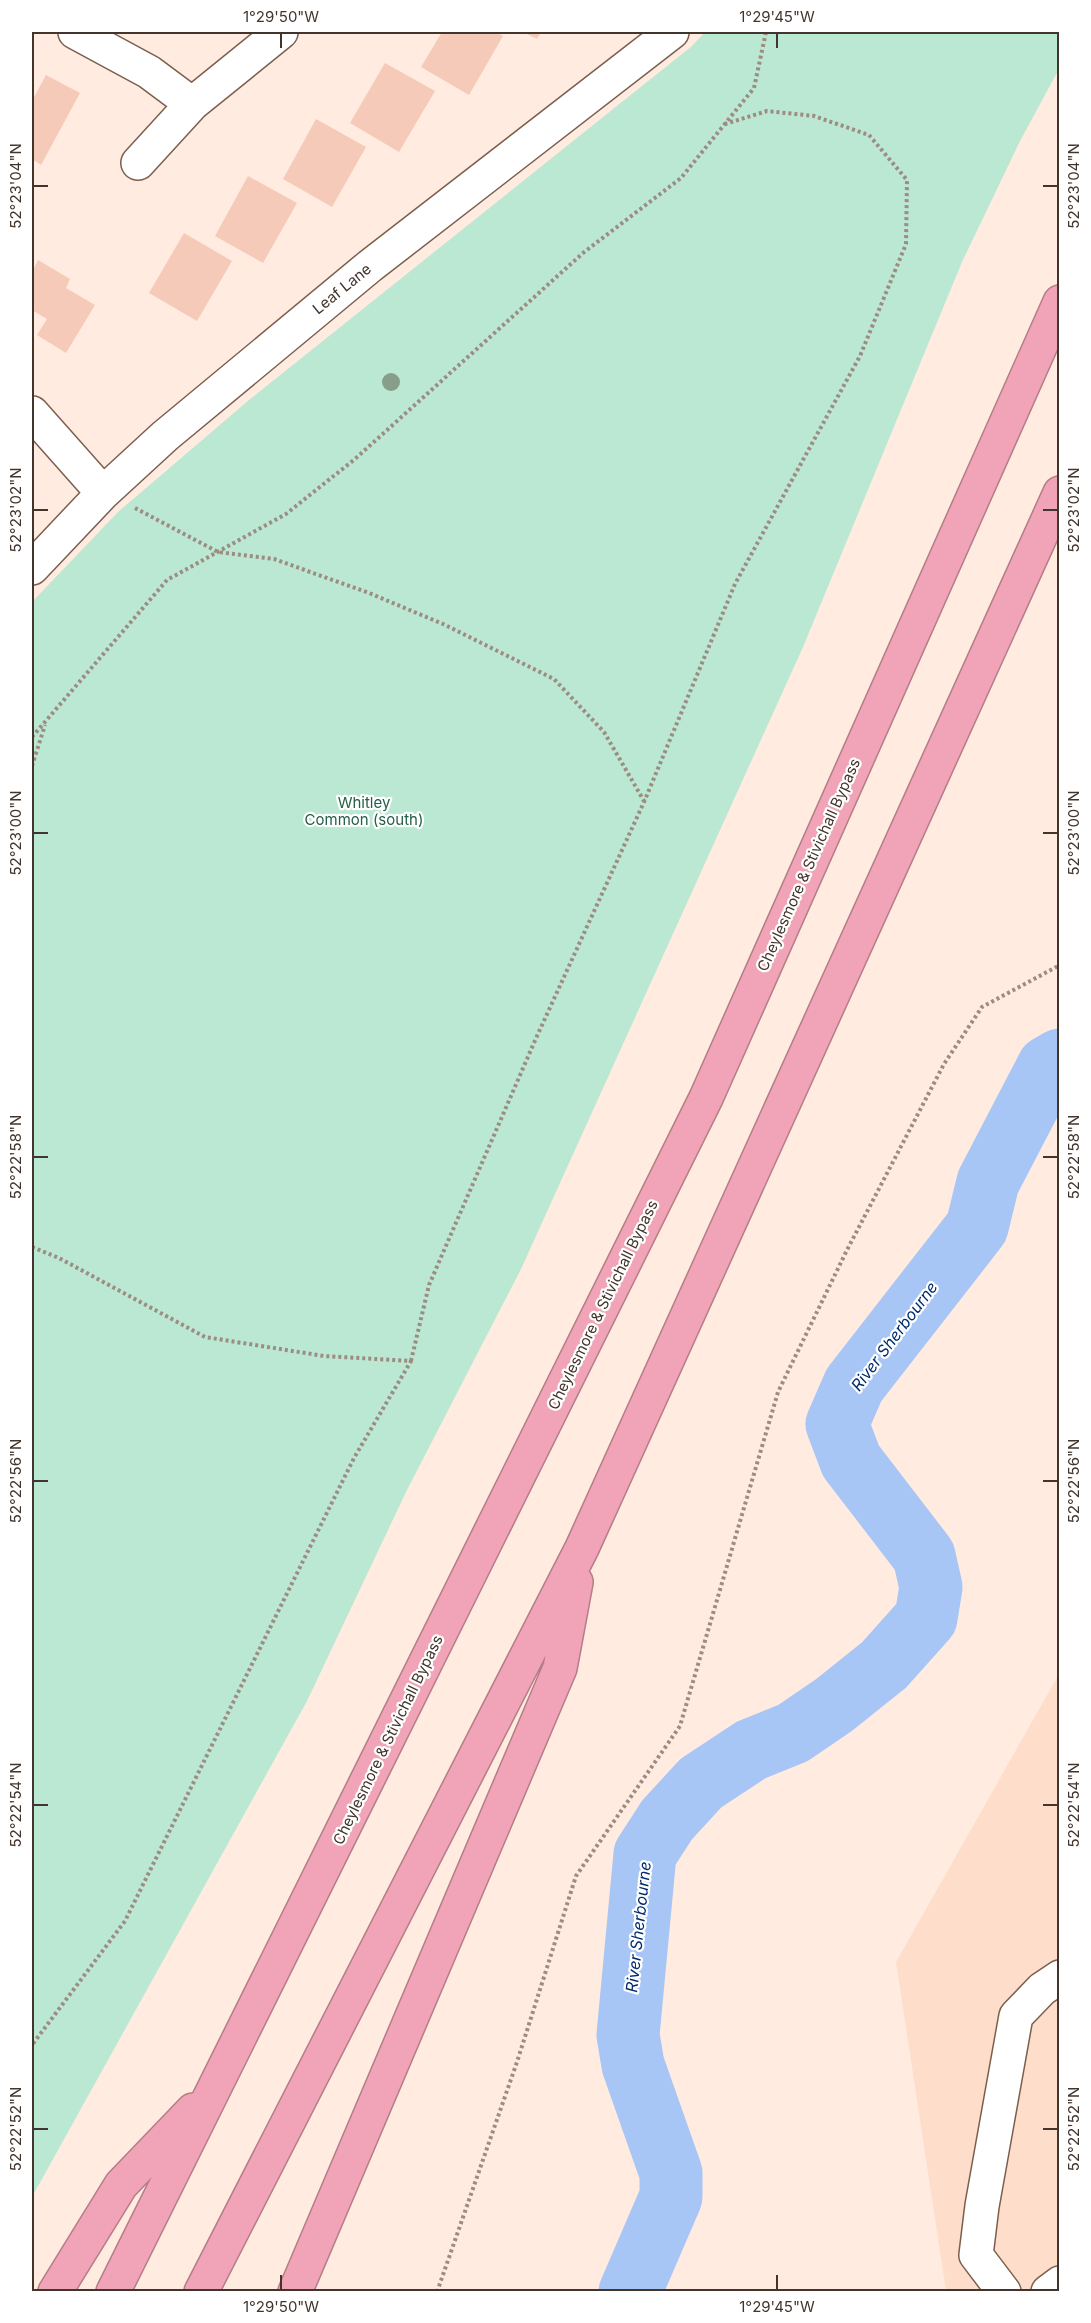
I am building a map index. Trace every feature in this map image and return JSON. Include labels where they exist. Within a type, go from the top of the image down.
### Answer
[{"type":"highway","name":"Cheylesmore & Stivichall Bypass","points":[[113,2292],[706,1098],[1059,302]]},
{"type":"highway","points":[[201,2292],[582,1548],[1059,493]]},
{"type":"highway","points":[[295,2292],[560,1668],[582,1548]]},
{"type":"highway","points":[[55,2292],[121,2185],[217,2085]]},
{"type":"street","points":[[75,32],[148,72],[192,104]]},
{"type":"street","points":[[138,163],[192,104],[281,32]]},
{"type":"street","name":"Leaf Lane","points":[[32,568],[103,493],[165,436],[370,266],[672,32]]},
{"type":"street","points":[[32,413],[103,493]]},
{"type":"street","points":[[1004,2292],[976,2255],[982,2206],[1016,2016],[1042,1989],[1059,1977]]},
{"type":"street","points":[[1048,2292],[1059,2283]]},
{"type":"path","points":[[32,737],[167,580],[286,514],[355,459],[583,253],[681,178],[754,88],[766,32]]},
{"type":"path","points":[[32,2045],[125,1921],[354,1458],[411,1361],[429,1285],[537,1036],[644,802],[735,584],[860,356],[906,244],[907,180],[869,135],[814,116],[767,111],[724,124]]},
{"type":"path","points":[[103,493],[174,526],[218,552],[274,559],[369,593],[443,624],[554,679],[604,732],[644,802]]},
{"type":"path","points":[[32,766],[46,722]]},
{"type":"path","points":[[437,2292],[510,2084],[576,1876],[680,1726],[778,1392],[847,1250],[944,1064],[982,1007],[1059,965]]},
{"type":"path","points":[[32,1247],[59,1258],[205,1336],[324,1356],[411,1361]]},
{"type":"shaded area","points":[[1059,1674],[1059,2291],[946,2291],[896,1962]]},
{"type":"green space","name":"Whitley Common (south)","points":[[705,32],[1059,32],[1059,69],[1020,141],[962,262],[803,647],[521,1269],[406,1492],[307,1701],[32,2197],[32,602],[118,512],[249,400],[692,46]]},
{"type":"building","points":[[442,32],[496,32],[503,36],[469,95],[421,67]]},
{"type":"building","points":[[523,32],[541,32],[537,39]]},
{"type":"building","points":[[385,63],[435,91],[399,152],[350,123]]},
{"type":"building","points":[[46,75],[80,93],[41,165],[32,159],[32,101]]},
{"type":"building","points":[[316,119],[366,147],[332,207],[283,179]]},
{"type":"building","points":[[248,176],[297,203],[263,263],[215,236]]},
{"type":"building","points":[[184,233],[232,261],[197,321],[149,293]]},
{"type":"building","points":[[38,260],[70,279],[66,288],[95,305],[66,353],[37,335],[47,319],[32,310],[32,272]]},
{"type":"waterway","name":"River Sherbourne","points":[[630,2292],[671,2197],[671,2173],[633,2065],[628,2035],[645,1854],[667,1820],[701,1783],[751,1750],[793,1733],[834,1705],[884,1665],[926,1618],[931,1587],[924,1556],[851,1461],[837,1424],[854,1385],[977,1227],[988,1182],[1048,1067],[1060,1060]]}]
